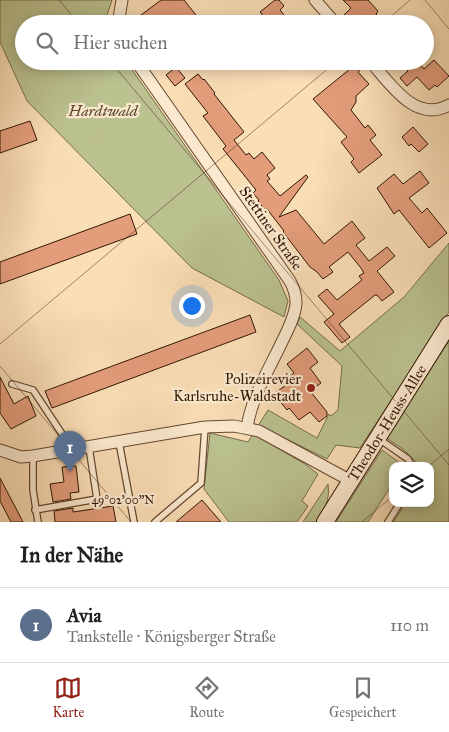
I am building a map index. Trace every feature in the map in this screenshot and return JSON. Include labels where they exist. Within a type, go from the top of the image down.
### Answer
[{"type":"main road","name":"Theodor-Heuss-Allee","points":[[325,522],[449,324]]},
{"type":"street","points":[[120,15],[122,0]]},
{"type":"street","points":[[314,0],[328,15]]},
{"type":"street","name":"Stettiner Straße","points":[[142,70],[295,290],[296,302],[294,312],[287,332],[254,400],[249,413],[247,428]]},
{"type":"street","points":[[378,70],[414,106],[433,110],[442,109],[449,105]]},
{"type":"street","points":[[0,450],[22,457],[33,456],[205,427],[234,426],[259,432],[351,481]]},
{"type":"lane","points":[[12,384],[32,390],[72,449]]},
{"type":"lane","points":[[155,522],[201,483],[205,427]]},
{"type":"lane","points":[[378,437],[410,462]]},
{"type":"lane","points":[[119,442],[134,522]]},
{"type":"lane","points":[[35,510],[97,499],[89,446]]},
{"type":"lane","points":[[33,456],[35,510],[38,522]]},
{"type":"lane","points":[[388,522],[397,507]]},
{"type":"green space","name":"Hardtwald","points":[[0,0],[112,0],[107,15],[15,15],[15,70],[132,70],[279,280],[288,301],[284,317],[192,268],[27,101],[0,42]]},
{"type":"green space","points":[[449,243],[449,312],[360,448],[336,445],[327,459],[260,426],[255,435],[305,464],[318,474],[302,501],[308,506],[297,522],[229,522],[204,489],[210,433],[248,442],[268,410],[317,438],[329,414],[331,416],[338,410],[342,366],[297,324],[300,317],[340,351],[404,297]]},
{"type":"green space","points":[[449,341],[449,522],[393,522],[403,507],[434,507],[434,462],[416,462],[404,450],[385,437]]},
{"type":"green space","points":[[382,450],[398,462],[389,462],[389,489],[368,522],[336,522]]},
{"type":"green space","points":[[328,484],[327,500],[316,522],[303,522]]},
{"type":"building","points":[[161,0],[184,0],[196,15],[141,15]]},
{"type":"building","points":[[275,0],[279,0],[284,6],[280,10],[284,15],[262,15],[260,12]]},
{"type":"building","points":[[343,0],[368,0],[378,11],[377,15],[344,15],[351,8]]},
{"type":"building","points":[[434,60],[449,76],[437,87],[435,85],[429,90],[417,77],[407,86],[400,78],[408,71],[434,70]]},
{"type":"building","points":[[172,70],[178,70],[185,78],[175,86],[166,75]]},
{"type":"building","points":[[349,70],[360,70],[358,72],[369,84],[356,96],[356,102],[351,110],[365,128],[368,125],[376,135],[370,140],[382,155],[359,173],[351,162],[354,159],[341,142],[347,137],[313,99]]},
{"type":"building","points":[[198,74],[204,79],[244,132],[234,140],[246,155],[249,153],[254,159],[262,152],[275,168],[267,175],[270,179],[267,181],[280,196],[306,175],[308,177],[279,217],[296,210],[324,244],[352,221],[365,238],[356,245],[369,261],[387,247],[395,256],[377,271],[394,292],[382,301],[375,295],[339,324],[350,337],[342,343],[324,322],[334,314],[318,296],[327,289],[337,300],[362,280],[359,276],[364,273],[348,252],[329,267],[333,272],[323,279],[310,267],[267,209],[265,210],[258,201],[253,193],[256,190],[223,149],[226,146],[203,116],[208,113],[185,84]]},
{"type":"building","points":[[30,121],[37,140],[0,153],[0,131]]},
{"type":"building","points":[[413,127],[428,144],[419,152],[411,144],[409,146],[402,137]]},
{"type":"building","points":[[420,171],[429,183],[409,198],[422,213],[427,208],[447,233],[429,248],[399,210],[394,214],[377,188],[394,174],[403,184]]},
{"type":"building","points":[[130,214],[137,234],[0,284],[0,262]]},
{"type":"building","points":[[250,315],[256,332],[52,408],[45,391]]},
{"type":"building","points":[[307,348],[318,362],[310,368],[321,383],[310,391],[327,412],[327,416],[319,422],[310,412],[299,420],[289,408],[287,410],[274,394],[291,381],[288,378],[294,373],[287,364]]},
{"type":"building","points":[[0,377],[14,404],[28,396],[36,416],[11,429],[0,413]]},
{"type":"building","points":[[76,466],[79,492],[70,493],[71,499],[53,502],[50,484],[64,482],[62,467]]},
{"type":"building","points":[[0,478],[23,522],[11,522],[0,501]]},
{"type":"building","points":[[202,500],[221,522],[176,522]]},
{"type":"building","points":[[113,506],[116,522],[55,522],[54,511],[73,508],[73,512]]},
{"type":"place","name":"Polizeirevier Karlsruhe-Waldstadt","points":[[311,388]]},
{"type":"place","name":"Avia","points":[[70,472]]}]
